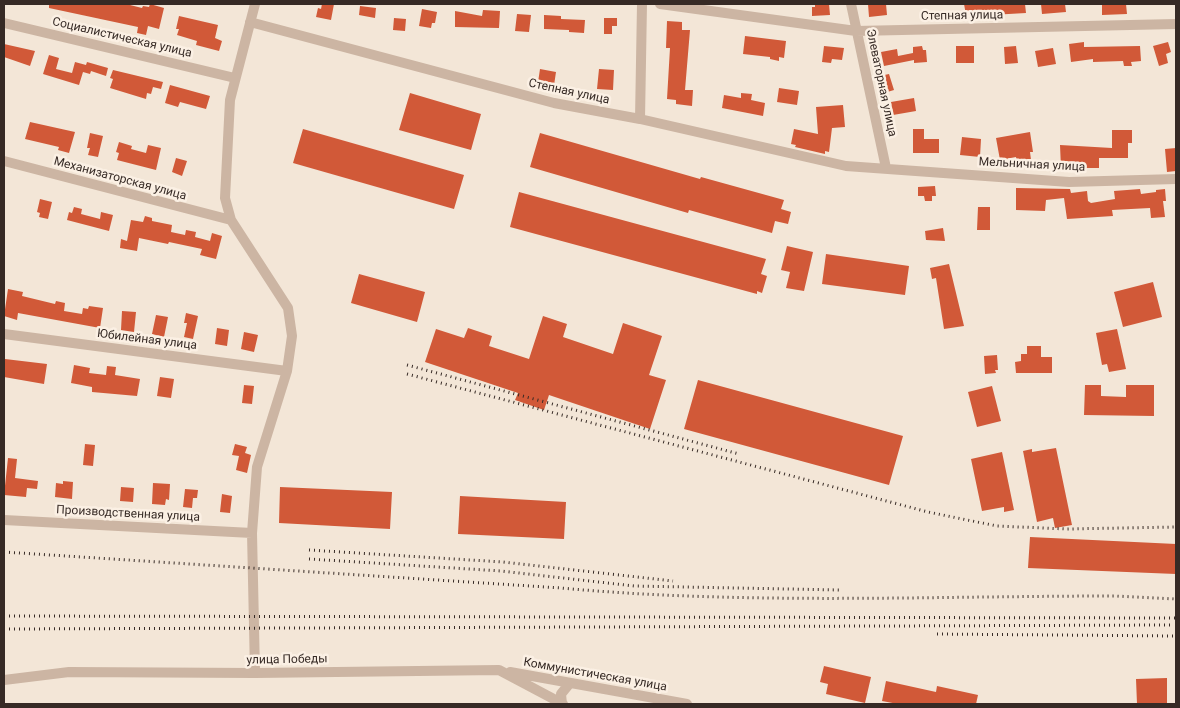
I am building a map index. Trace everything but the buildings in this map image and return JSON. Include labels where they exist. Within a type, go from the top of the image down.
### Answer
[{"type":"street","points":[[255,4],[230,100],[226,198],[231,220],[288,308],[292,336],[287,371],[257,467],[252,533],[255,674]]},
{"type":"street","points":[[640,119],[642,4]]},
{"type":"street","name":"Степная улица","points":[[660,4],[856,31],[1176,24]]},
{"type":"street","name":"Элеваторная улица","points":[[851,4],[886,168]]},
{"type":"street","name":"Степная улица","points":[[250,22],[554,103],[640,119],[846,166],[886,168]]},
{"type":"street","name":"Социалистическая улица","points":[[4,23],[236,78]]},
{"type":"street","name":"Механизаторская улица","points":[[5,164],[231,220]]},
{"type":"street","name":"Мельничная улица","points":[[886,168],[1068,182],[1176,179]]},
{"type":"street","name":"Юбилейная улица","points":[[4,334],[287,371]]},
{"type":"street","name":"Производственная улица","points":[[4,520],[252,533]]},
{"type":"street","name":"улица Победы","points":[[4,680],[69,672],[255,674],[499,670],[563,704]]},
{"type":"street","name":"Коммунистическая улица","points":[[499,670],[687,704]]},
{"type":"street","points":[[563,704],[561,694],[570,683]]},
{"type":"railway","points":[[407,365],[739,454]]},
{"type":"railway","points":[[407,374],[928,512],[997,526],[1067,529],[1176,527]]},
{"type":"railway","points":[[309,550],[503,562],[673,581]]},
{"type":"railway","points":[[4,552],[699,596],[768,598],[1115,596],[1176,599]]},
{"type":"railway","points":[[309,559],[501,571],[634,586],[840,590]]},
{"type":"railway","points":[[4,616],[1176,618]]},
{"type":"railway","points":[[4,629],[1171,625]]},
{"type":"railway","points":[[937,634],[1176,636]]}]
